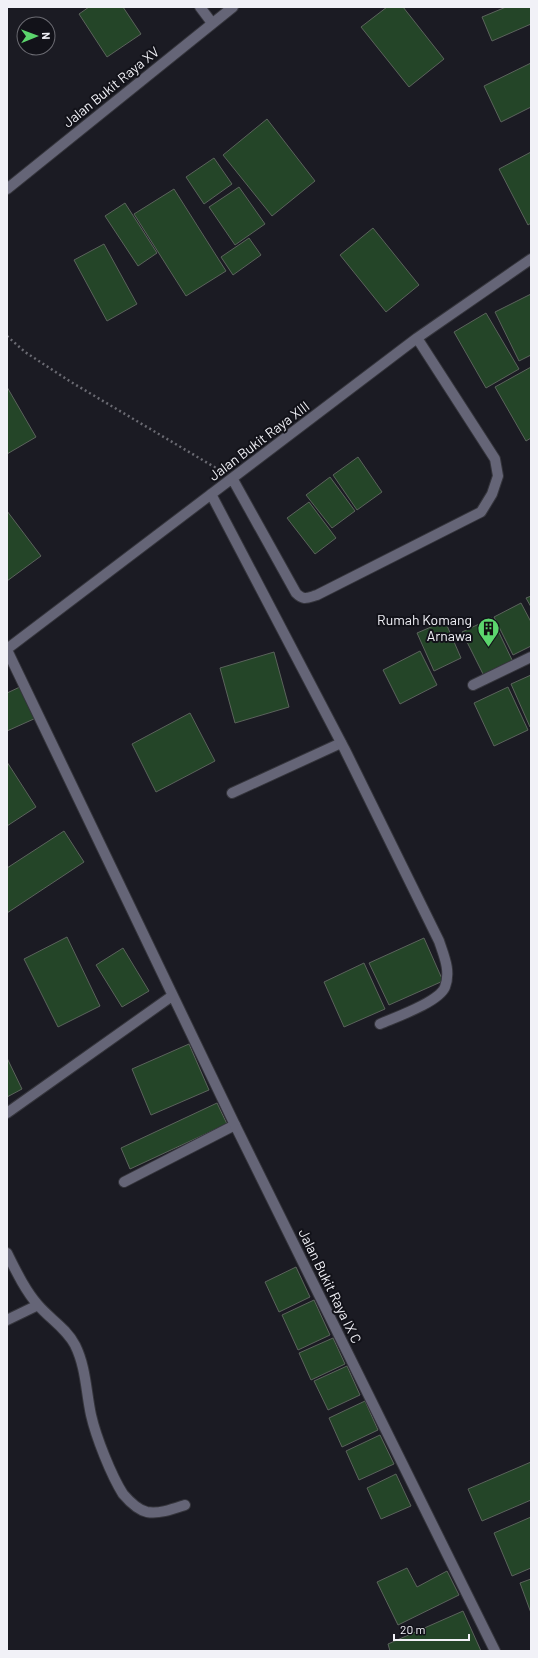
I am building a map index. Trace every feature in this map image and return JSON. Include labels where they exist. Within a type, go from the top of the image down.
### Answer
[{"type":"street","points":[[200,7],[212,23]]},
{"type":"street","name":"Jalan Bukit Raya XV","points":[[7,189],[233,7]]},
{"type":"street","name":"Jalan Bukit Raya XIII","points":[[7,649],[417,338],[531,259]]},
{"type":"street","points":[[232,478],[296,593],[302,598],[306,599],[331,588],[481,512],[492,494],[498,476],[495,459],[417,338]]},
{"type":"street","points":[[212,494],[342,743],[446,960],[447,978],[444,988],[434,999],[380,1024]]},
{"type":"street","name":"Jalan Bukit Raya IX C","points":[[7,649],[172,996],[495,1651]]},
{"type":"street","points":[[473,685],[531,657]]},
{"type":"street","points":[[232,793],[342,743]]},
{"type":"street","points":[[7,1113],[172,996]]},
{"type":"street","points":[[124,1182],[235,1125]]},
{"type":"street","points":[[7,1253],[25,1287],[38,1305],[71,1338],[78,1351],[84,1374],[91,1416],[109,1465],[124,1494],[136,1507],[146,1512],[162,1512],[185,1505]]},
{"type":"street","points":[[7,1320],[38,1305]]},
{"type":"path","points":[[7,336],[25,352],[71,382],[232,478]]},
{"type":"building","points":[[89,7],[123,7],[141,34],[107,57],[79,14]]},
{"type":"building","points":[[387,7],[403,7],[444,59],[409,87],[361,27]]},
{"type":"building","points":[[506,7],[531,7],[531,24],[492,41],[482,17]]},
{"type":"building","points":[[531,63],[531,107],[501,122],[484,86]]},
{"type":"building","points":[[267,119],[315,181],[272,216],[223,155]]},
{"type":"building","points":[[531,152],[531,223],[528,225],[499,169]]},
{"type":"building","points":[[214,158],[232,184],[204,204],[186,177]]},
{"type":"building","points":[[239,187],[265,224],[235,245],[209,207]]},
{"type":"building","points":[[174,189],[226,271],[186,296],[134,214]]},
{"type":"building","points":[[125,203],[157,253],[138,266],[105,216]]},
{"type":"building","points":[[373,228],[419,285],[386,312],[340,255]]},
{"type":"building","points":[[249,238],[261,255],[233,275],[221,257]]},
{"type":"building","points":[[104,244],[137,304],[107,321],[74,260]]},
{"type":"building","points":[[531,294],[531,355],[519,361],[495,312]]},
{"type":"building","points":[[486,313],[519,369],[486,388],[454,332]]},
{"type":"building","points":[[531,367],[531,438],[526,441],[495,387]]},
{"type":"building","points":[[7,387],[36,437],[7,454]]},
{"type":"building","points":[[358,457],[382,492],[357,510],[333,475]]},
{"type":"building","points":[[330,477],[355,511],[332,528],[306,495]]},
{"type":"building","points":[[309,502],[336,538],[315,554],[287,518]]},
{"type":"building","points":[[7,511],[41,556],[7,581]]},
{"type":"building","points":[[531,596],[531,607],[526,598]]},
{"type":"building","points":[[521,603],[531,622],[531,646],[513,655],[494,617]]},
{"type":"building","name":"Rumah Komang Arnawa","points":[[492,618],[514,664],[485,678],[462,632]]},
{"type":"building","points":[[445,621],[461,658],[434,671],[417,633]]},
{"type":"building","points":[[420,651],[437,685],[400,704],[383,670]]},
{"type":"building","points":[[274,652],[289,707],[235,723],[220,668]]},
{"type":"building","points":[[531,675],[531,727],[530,727],[511,684]]},
{"type":"building","points":[[22,686],[36,718],[7,731],[7,693]]},
{"type":"building","points":[[508,687],[528,730],[494,746],[474,703]]},
{"type":"building","points":[[190,713],[215,761],[156,792],[132,744]]},
{"type":"building","points":[[7,762],[36,807],[7,826]]},
{"type":"building","points":[[64,831],[84,862],[7,913],[7,868]]},
{"type":"building","points":[[67,937],[100,1006],[58,1027],[24,959]]},
{"type":"building","points":[[424,938],[443,981],[389,1005],[369,963]]},
{"type":"building","points":[[123,948],[149,991],[122,1007],[96,965]]},
{"type":"building","points":[[364,963],[385,1009],[344,1027],[324,982]]},
{"type":"building","points":[[189,1044],[209,1090],[151,1115],[132,1069]]},
{"type":"building","points":[[7,1058],[22,1089],[7,1097]]},
{"type":"building","points":[[217,1103],[227,1124],[130,1169],[121,1148]]},
{"type":"building","points":[[296,1267],[310,1297],[279,1312],[265,1282]]},
{"type":"building","points":[[314,1300],[330,1335],[298,1350],[282,1315]]},
{"type":"building","points":[[333,1338],[345,1364],[311,1380],[299,1353]]},
{"type":"building","points":[[347,1366],[360,1395],[328,1410],[314,1381]]},
{"type":"building","points":[[365,1401],[378,1430],[342,1447],[329,1418]]},
{"type":"building","points":[[380,1435],[394,1464],[359,1480],[346,1451]]},
{"type":"building","points":[[531,1462],[531,1500],[482,1521],[468,1489]]},
{"type":"building","points":[[396,1474],[411,1506],[381,1519],[367,1488]]},
{"type":"building","points":[[531,1517],[531,1568],[512,1576],[494,1533]]},
{"type":"building","points":[[407,1568],[417,1587],[447,1571],[459,1595],[398,1625],[377,1582]]},
{"type":"building","points":[[531,1579],[531,1613],[520,1583]]},
{"type":"building","points":[[463,1611],[481,1651],[390,1651],[388,1644]]},
{"type":"place","name":"Rumah Komang Arnawa","points":[[488,648]]}]
